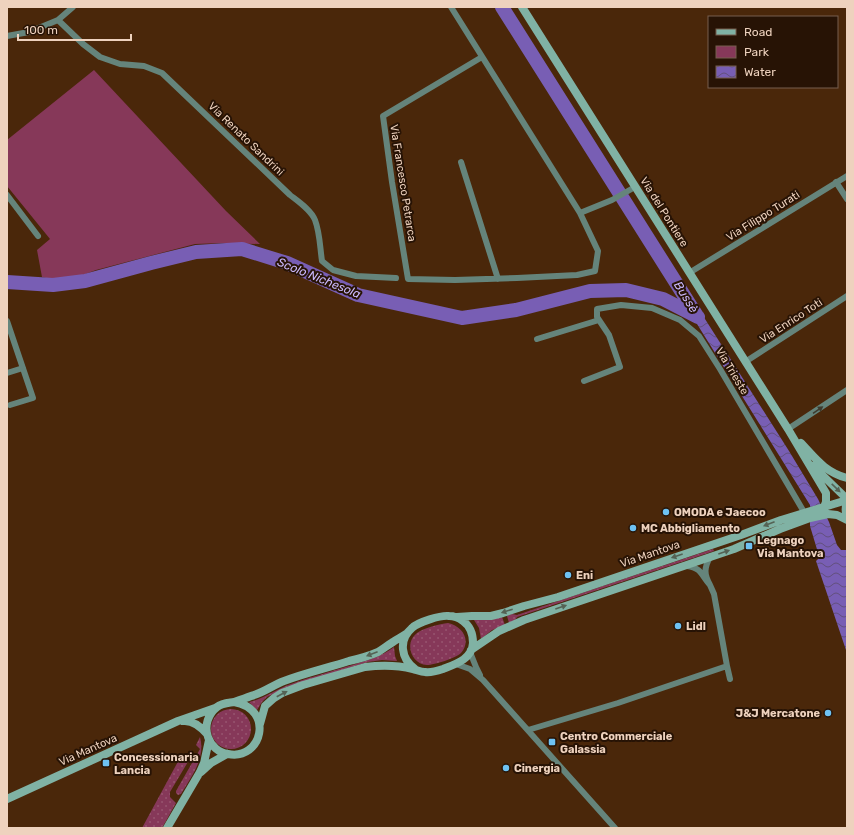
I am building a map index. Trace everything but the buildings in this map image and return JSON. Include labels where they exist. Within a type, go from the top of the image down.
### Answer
[{"type":"main road","name":"Via del Pontiere","points":[[522,7],[632,188],[689,273],[805,456],[826,493],[826,510]]},
{"type":"main road","name":"Via del Pontiere","points":[[788,429],[825,468],[835,474],[847,478]]},
{"type":"main road","name":"Via del Pontiere","points":[[805,456],[847,499]]},
{"type":"main road","name":"Via Mantova","points":[[7,799],[178,721],[216,708],[221,704],[234,702],[252,696],[284,681],[377,652],[406,634],[412,627],[419,624],[445,616],[491,616],[558,597],[808,513],[826,510],[847,499]]},
{"type":"main road","points":[[847,499],[845,513],[847,519]]},
{"type":"main road","points":[[826,510],[847,519]]},
{"type":"main road","name":"Via Mantova","points":[[227,754],[242,754],[254,745],[260,731],[260,724],[265,706],[282,693],[303,685],[365,667],[385,665],[433,672],[456,664],[466,658],[471,651],[499,631],[524,620],[745,545],[776,531],[808,513]]},
{"type":"main road","points":[[457,617],[467,624],[471,632],[473,643],[471,651]]},
{"type":"main road","points":[[406,634],[403,643],[403,653],[407,662],[415,669]]},
{"type":"main road","points":[[234,702],[248,706],[257,717],[260,724]]},
{"type":"main road","points":[[168,827],[204,763],[208,737],[207,722],[212,712],[216,708]]},
{"type":"main road","points":[[178,721],[192,722],[199,726],[216,749],[227,754]]},
{"type":"main road","points":[[200,772],[211,763],[227,754]]},
{"type":"street","points":[[7,36],[29,32],[58,20],[73,7]]},
{"type":"street","name":"Via Francesco Petrarca","points":[[451,7],[580,213],[598,251],[595,271],[577,275],[498,279],[408,279],[383,116],[482,57]]},
{"type":"street","name":"Via Renato Sandrini","points":[[58,20],[83,44],[100,57],[120,64],[144,66],[162,73],[290,195],[307,209],[314,219],[322,261],[333,270],[356,276],[396,278]]},
{"type":"street","points":[[461,162],[498,279]]},
{"type":"street","name":"Via Filippo Turati","points":[[689,273],[847,176]]},
{"type":"street","points":[[836,182],[847,199]]},
{"type":"street","points":[[580,213],[612,200],[632,188]]},
{"type":"street","points":[[7,195],[38,236]]},
{"type":"street","name":"Via Enrico Toti","points":[[745,362],[847,296]]},
{"type":"street","name":"Via Trieste","points":[[599,320],[597,317],[597,309],[621,305],[652,308],[680,320],[699,336],[808,513]]},
{"type":"street","points":[[537,339],[599,320],[609,335],[620,368],[584,381]]},
{"type":"street","points":[[7,321],[34,398],[10,405]]},
{"type":"street","points":[[7,373],[23,368]]},
{"type":"street","points":[[788,429],[847,390]]},
{"type":"street","points":[[710,557],[705,566],[705,571],[706,577],[713,589],[730,679]]},
{"type":"street","points":[[686,565],[697,569],[710,584]]},
{"type":"street","points":[[471,651],[476,667],[483,680]]},
{"type":"street","points":[[456,664],[470,669],[483,680],[615,828]]},
{"type":"street","points":[[528,730],[618,703],[728,666]]},
{"type":"green space","points":[[94,70],[226,211],[260,244],[195,244],[96,270],[80,276],[50,279],[42,277],[37,250],[50,239],[7,186],[7,140]]},
{"type":"green space","points":[[713,549],[714,551],[517,617],[514,622],[509,623],[507,616],[512,614],[517,615]]},
{"type":"green space","points":[[502,617],[505,625],[492,630],[481,639],[479,628],[474,620],[490,620]]},
{"type":"green space","points":[[448,623],[457,627],[464,634],[466,643],[461,653],[440,663],[430,665],[421,664],[413,657],[411,652],[410,647],[413,637],[423,629]]},
{"type":"green space","points":[[394,647],[397,661],[382,660],[368,662],[287,687],[267,697],[257,710],[249,702],[260,699],[298,681],[373,658]]},
{"type":"green space","points":[[231,709],[239,711],[245,715],[249,721],[251,729],[249,737],[245,743],[239,747],[231,749],[223,747],[217,743],[213,737],[211,729],[213,721],[217,715],[223,711]]},
{"type":"green space","points":[[200,737],[201,752],[199,760],[189,781],[181,794],[178,795],[176,791],[200,749],[196,745]]},
{"type":"green space","points":[[191,750],[193,753],[192,755],[170,792],[170,797],[176,803],[162,828],[142,828],[181,756],[186,758]]},
{"type":"water","points":[[698,308],[818,499],[829,522],[837,545],[841,550],[846,550],[847,653],[816,561],[819,556],[810,526],[810,505],[689,313]]},
{"type":"waterway","name":"Bussè","points":[[502,7],[697,316]]},
{"type":"waterway","name":"Scolo Nichesola","points":[[7,282],[53,285],[85,281],[196,252],[242,249],[287,263],[358,295],[462,318],[516,310],[590,291],[626,290],[663,299],[698,317]]},
{"type":"place","name":"OMODA e Jaecoo","points":[[666,512]]},
{"type":"place","name":"MC Abbigliamento","points":[[633,528]]},
{"type":"place","name":"Legnago Via Mantova","points":[[749,546]]},
{"type":"place","name":"Eni","points":[[568,575]]},
{"type":"place","name":"Lidl","points":[[678,626]]},
{"type":"place","name":"J&J Mercatone","points":[[828,713]]},
{"type":"place","name":"Centro Commerciale Galassia","points":[[552,742]]},
{"type":"place","name":"Concessionaria Lancia","points":[[106,763]]},
{"type":"place","name":"Cinergia","points":[[506,768]]}]
